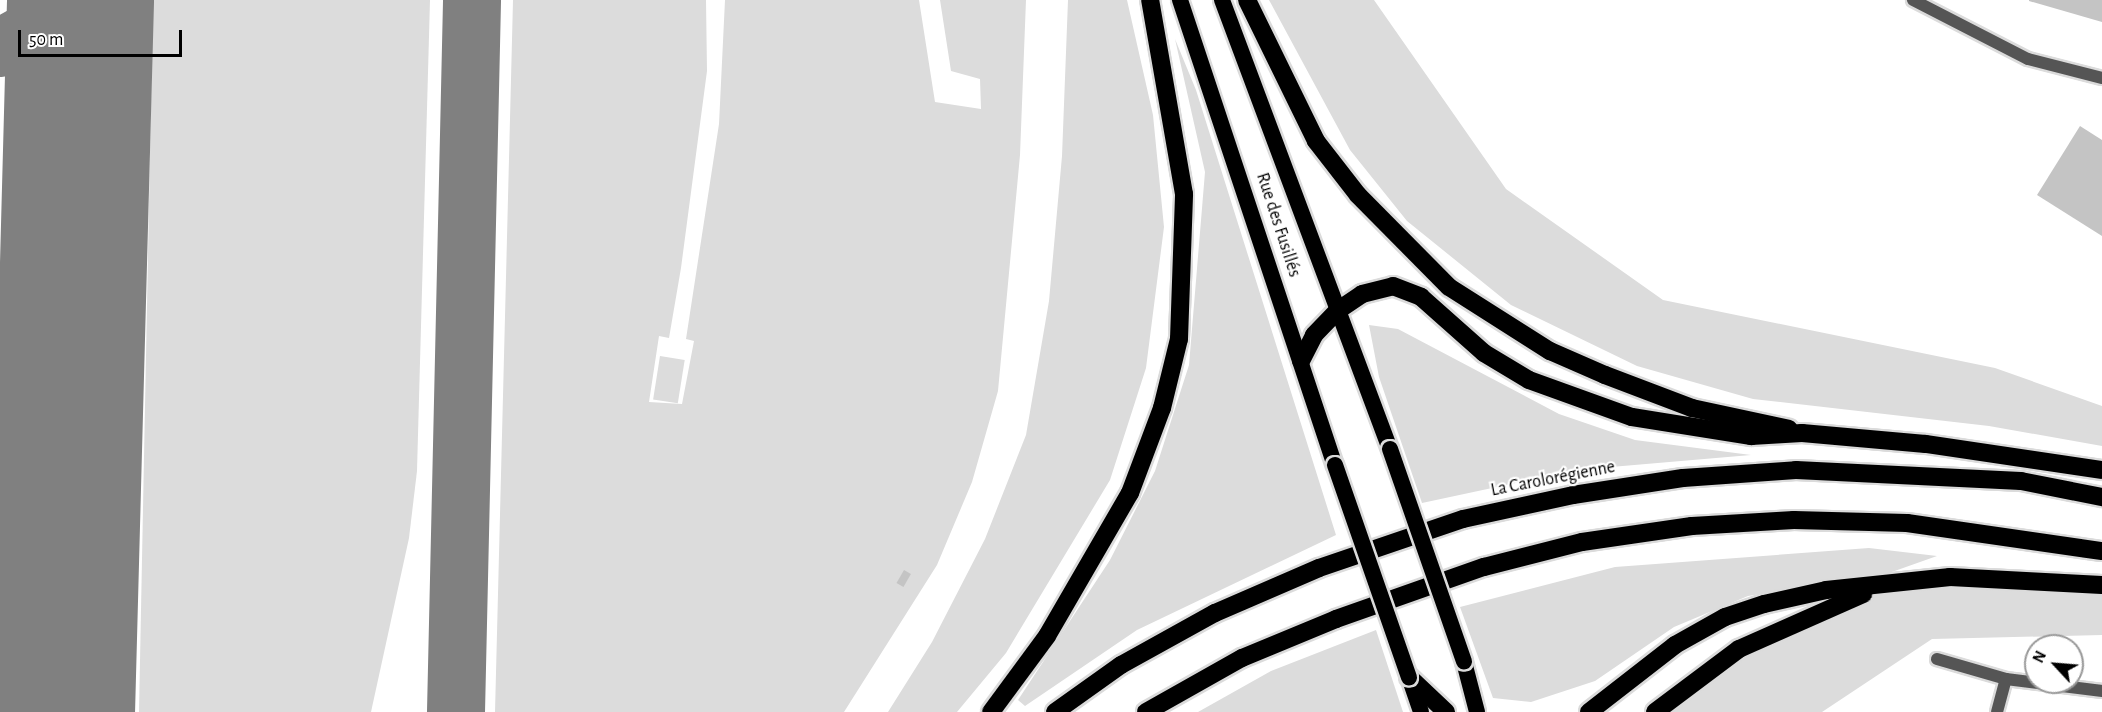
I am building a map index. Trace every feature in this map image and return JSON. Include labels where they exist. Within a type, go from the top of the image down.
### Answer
[{"type":"highway","points":[[991,712],[1047,636],[1130,493],[1162,408],[1179,339],[1184,194],[1150,0]]},
{"type":"highway","name":"Rue des Fusillés","points":[[1180,0],[1335,465],[1421,712]]},
{"type":"highway","name":"Rue des Fusillés","points":[[1222,0],[1390,449],[1464,662],[1477,712]]},
{"type":"highway","points":[[1247,0],[1316,141],[1358,195],[1449,287],[1551,351],[1605,375],[1692,408],[1802,433]]},
{"type":"highway","points":[[1301,362],[1314,335],[1337,311],[1378,288],[1407,290],[1484,353],[1573,399],[1707,432],[1802,433],[1926,444],[2102,470]]},
{"type":"highway","name":"La Carolorégienne","points":[[1055,712],[1121,665],[1205,619],[1319,568],[1463,519],[1573,495],[1683,478],[1796,470],[1999,479],[2102,497]]},
{"type":"highway","points":[[1146,712],[1242,658],[1336,619],[1484,567],[1582,542],[1692,526],[1794,520],[1907,523],[2013,534],[2102,551]]},
{"type":"highway","points":[[1589,712],[1675,645],[1725,617],[1826,590],[2000,576],[2102,585]]},
{"type":"highway","points":[[1655,712],[1738,649],[1889,584]]},
{"type":"highway","points":[[1409,677],[1446,712]]},
{"type":"street","points":[[1913,0],[2028,59],[2102,78]]},
{"type":"street","points":[[1937,659],[2006,679],[2102,691]]},
{"type":"street","points":[[1997,712],[2006,679]]},
{"type":"shaded area","points":[[153,0],[430,0],[417,471],[409,538],[371,712],[139,712]]},
{"type":"shaded area","points":[[513,0],[706,0],[707,71],[681,268],[669,338],[659,336],[649,402],[682,404],[694,341],[686,339],[719,124],[725,0],[919,0],[935,102],[981,109],[980,79],[951,71],[940,0],[1026,0],[1020,155],[998,391],[972,482],[937,565],[844,712],[495,712]]},
{"type":"shaded area","points":[[1068,0],[1127,0],[1153,115],[1164,227],[1146,368],[1110,480],[1006,653],[957,712],[888,712],[932,642],[985,539],[1026,435],[1049,301],[1062,156]]},
{"type":"shaded area","points":[[1269,0],[1374,0],[1506,189],[1663,300],[1995,368],[2102,406],[2102,446],[1989,426],[1753,399],[1637,366],[1511,305],[1407,221],[1350,150]]},
{"type":"shaded area","points":[[1175,39],[1196,90],[1336,535],[1137,630],[1025,706],[1018,700],[1110,560],[1155,471],[1189,365],[1205,172]]},
{"type":"shaded area","points":[[1369,325],[1398,329],[1559,414],[1635,440],[1751,455],[1576,470],[1422,503],[1379,377]]},
{"type":"shaded area","points":[[660,356],[685,360],[678,403],[653,399]]},
{"type":"shaded area","points":[[1869,548],[1937,556],[1889,573],[1748,596],[1674,627],[1595,681],[1531,702],[1493,698],[1460,607],[1615,567]]},
{"type":"shaded area","points":[[1980,576],[2102,589],[2102,635],[2024,634],[2024,637],[1932,639],[1822,712],[1654,712],[1684,676],[1864,593]]},
{"type":"shaded area","points":[[1376,630],[1403,712],[1198,712],[1271,671]]},
{"type":"building","points":[[2102,0],[2102,22],[2029,1]]},
{"type":"building","points":[[2080,126],[2102,140],[2102,236],[2037,195]]},
{"type":"building","points":[[904,570],[911,574],[903,587],[896,583]]},
{"type":"taxiway","points":[[0,48],[27,33],[54,0]]},
{"type":"taxiway","points":[[456,712],[472,0]]},
{"type":"taxiway","points":[[0,392],[60,505],[63,543],[54,657],[44,674],[24,689],[0,696]]},
{"type":"taxiway","points":[[62,680],[71,712]]},
{"type":"runway","points":[[61,712],[80,0]]}]
